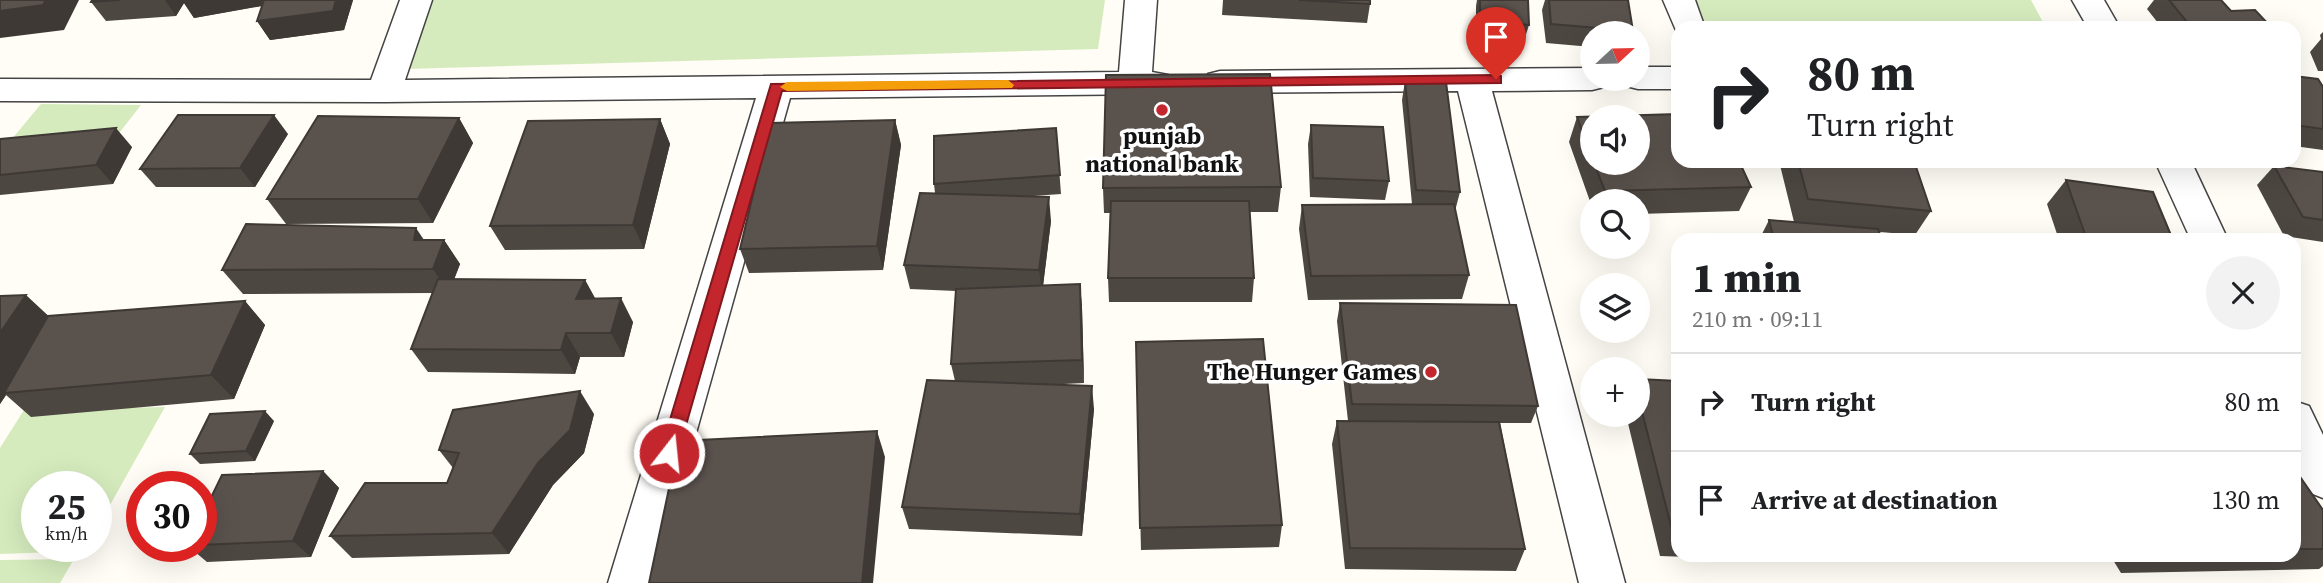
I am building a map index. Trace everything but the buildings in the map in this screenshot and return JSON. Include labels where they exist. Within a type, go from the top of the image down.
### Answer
[{"type":"street","points":[[384,91],[416,0]]},
{"type":"street","points":[[1135,83],[1141,0]]},
{"type":"street","points":[[1679,0],[1686,21]]},
{"type":"street","points":[[2088,0],[2100,21]]},
{"type":"street","points":[[1650,78],[1671,78]]},
{"type":"street","points":[[0,90],[384,91],[1580,79]]},
{"type":"street","points":[[1472,80],[1601,583]]},
{"type":"street","points":[[631,583],[776,87]]},
{"type":"street","points":[[2176,168],[2207,233]]},
{"type":"street","points":[[2301,433],[2323,480]]},
{"type":"green space","points":[[429,0],[1105,0],[1098,49],[405,69]]},
{"type":"green space","points":[[1694,0],[2031,0],[2042,21],[1702,21]]},
{"type":"green space","points":[[41,104],[141,105],[105,151],[2,151]]},
{"type":"green space","points":[[165,407],[129,471],[126,471],[126,477],[112,501],[112,471],[21,471],[21,553],[0,554],[0,448],[24,410]]},
{"type":"green space","points":[[0,560],[72,562],[60,583],[0,583]]},
{"type":"slow traffic","points":[[787,87],[1008,85]]},
{"type":"place","name":"punjab national bank","points":[[1162,110]]},
{"type":"place","name":"The Hunger Games","points":[[1431,372]]},
{"type":"route","points":[[669,453],[776,87],[1496,79]]}]
